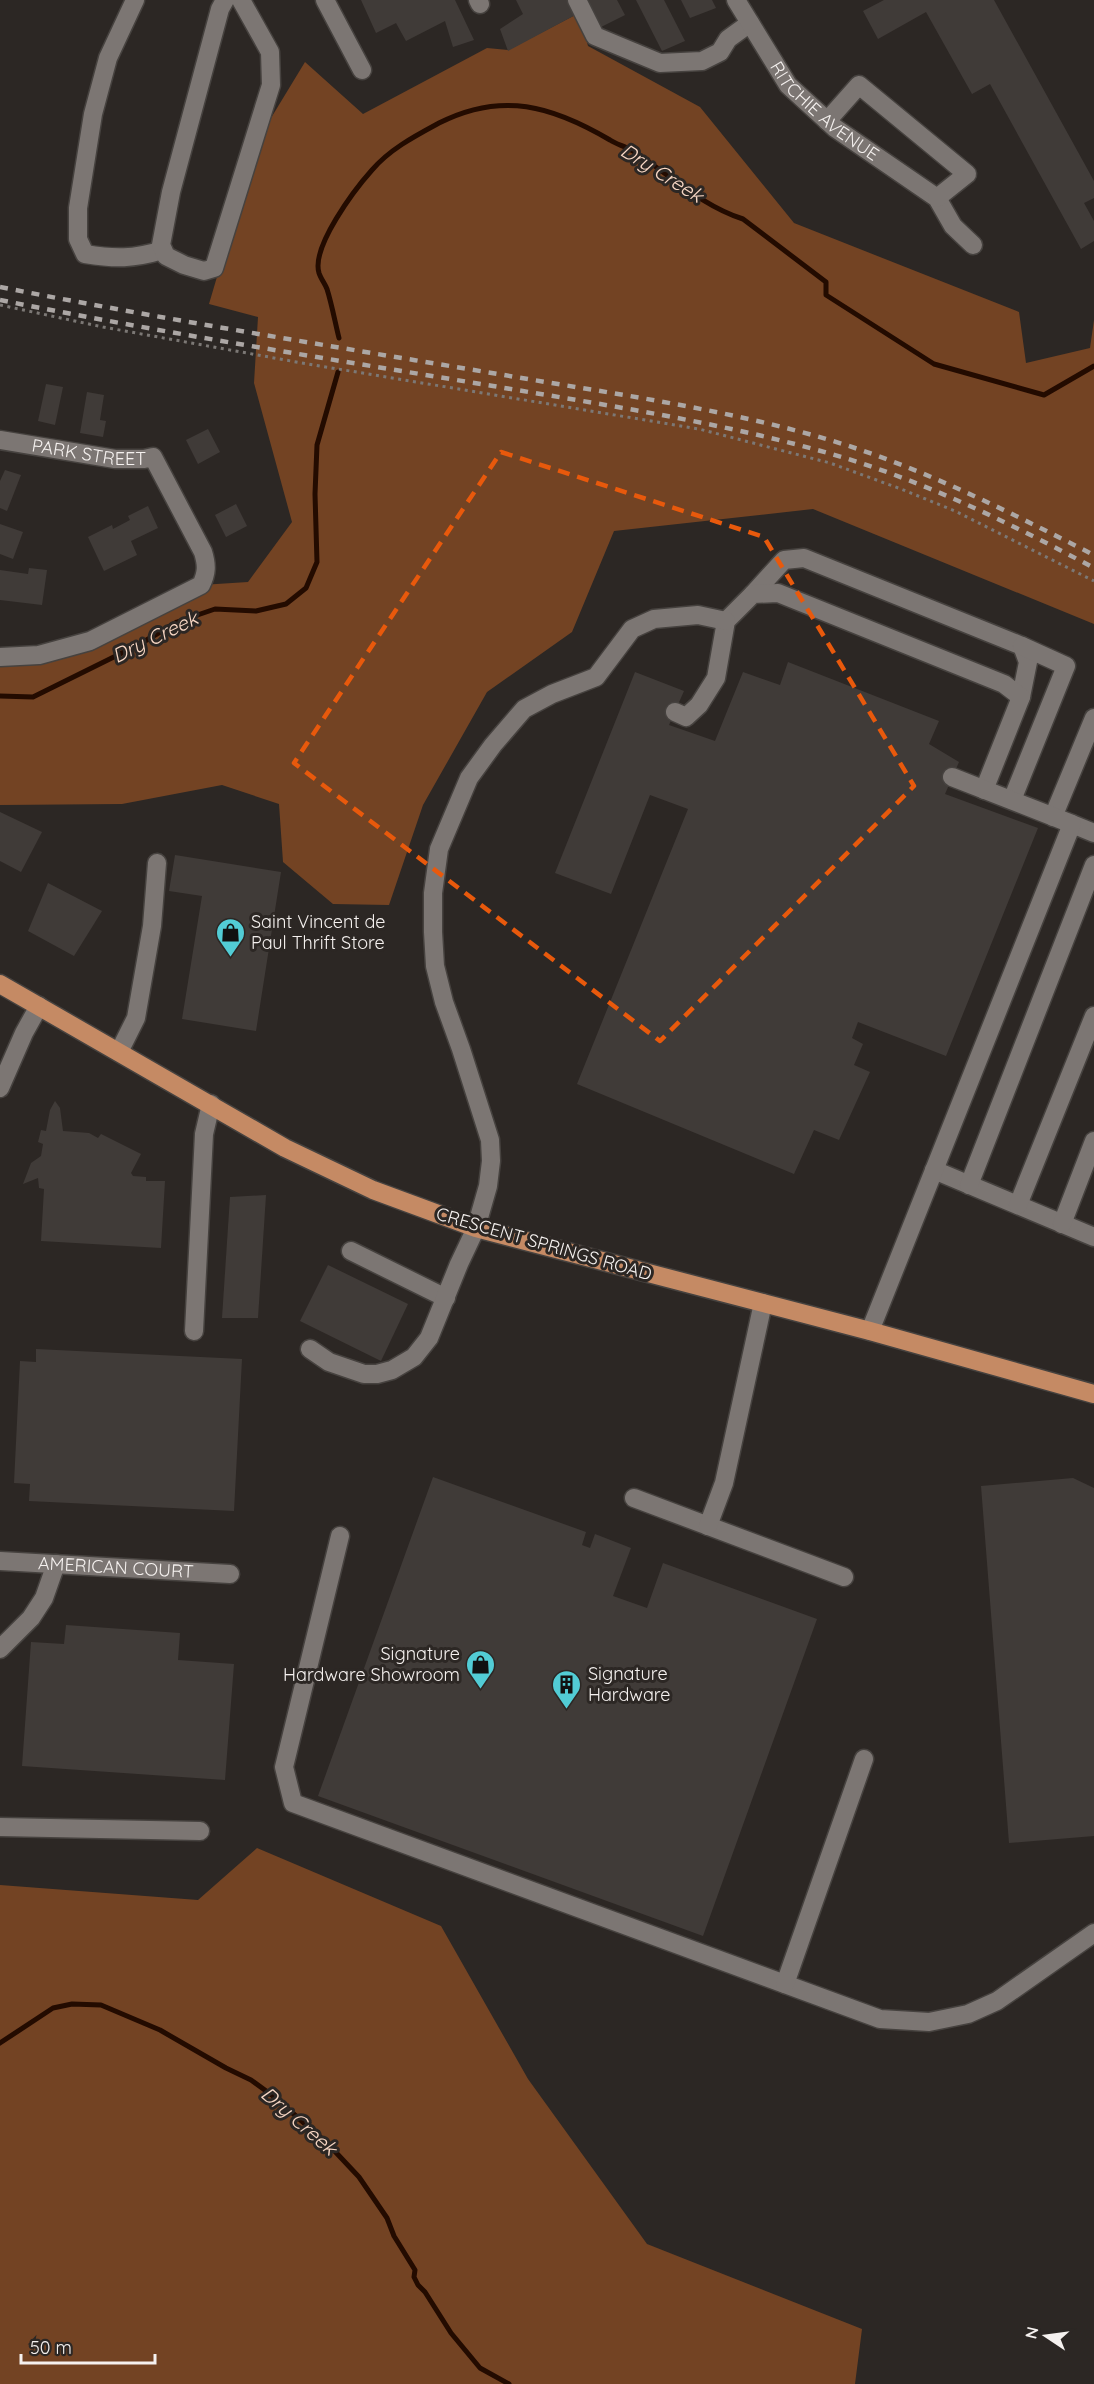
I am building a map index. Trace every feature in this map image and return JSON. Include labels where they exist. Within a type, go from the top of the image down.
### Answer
[{"type":"main road","name":"CRESCENT SPRINGS ROAD","points":[[0,984],[314,1163],[373,1190],[476,1228],[870,1331],[1094,1394]]},
{"type":"street","points":[[135,0],[108,58],[93,114],[78,208],[78,239],[85,254],[112,259],[137,258],[163,250]]},
{"type":"street","points":[[225,0],[220,9],[171,192],[161,245],[166,256],[204,271],[214,268],[271,85],[270,52],[241,0]]},
{"type":"street","points":[[325,0],[362,70]]},
{"type":"street","points":[[577,0],[595,36],[660,63],[702,62],[720,52],[728,39],[750,23]]},
{"type":"street","name":"RITCHIE AVENUE","points":[[736,0],[788,85],[827,121],[937,198]]},
{"type":"street","points":[[827,121],[859,85],[968,174],[937,198],[953,226],[973,245]]},
{"type":"street","name":"PARK STREET","points":[[0,440],[115,459],[144,459],[153,456],[203,552],[206,564],[206,576],[201,585],[90,641],[39,655],[0,657]]},
{"type":"street","points":[[675,712],[686,717],[699,705],[716,678],[726,621],[784,560],[804,558],[1066,666],[1012,800]]},
{"type":"street","points":[[753,594],[778,593],[1004,684],[1021,697]]},
{"type":"street","points":[[310,1349],[329,1362],[364,1374],[378,1374],[392,1370],[414,1357],[429,1338],[476,1228],[488,1186],[491,1161],[490,1140],[444,1002],[435,966],[433,932],[433,893],[439,849],[469,778],[493,745],[524,709],[552,694],[596,677],[632,629],[654,619],[698,615],[726,621]]},
{"type":"street","points":[[984,790],[1021,697],[1028,662],[1022,646]]},
{"type":"street","points":[[1053,816],[1094,718]]},
{"type":"street","points":[[952,777],[1094,833]]},
{"type":"street","points":[[870,1331],[1072,824]]},
{"type":"street","points":[[119,1052],[136,1018],[152,926],[157,863]]},
{"type":"street","points":[[969,1185],[1094,865]]},
{"type":"street","points":[[0,1089],[24,1033],[39,1006]]},
{"type":"street","points":[[1018,1205],[1094,1016]]},
{"type":"street","points":[[194,1331],[204,1134],[211,1104]]},
{"type":"street","points":[[1062,1224],[1094,1142]]},
{"type":"street","points":[[934,1170],[1094,1237]]},
{"type":"street","points":[[351,1251],[446,1298]]},
{"type":"street","points":[[708,1526],[724,1483],[763,1303]]},
{"type":"street","points":[[634,1498],[844,1576]]},
{"type":"street","points":[[340,1536],[284,1767],[293,1803],[880,2019],[929,2022],[968,2014],[997,2001],[1094,1933]]},
{"type":"street","name":"AMERICAN COURT","points":[[0,1561],[230,1574]]},
{"type":"street","points":[[0,1649],[32,1618],[44,1598],[56,1564]]},
{"type":"street","points":[[785,1984],[864,1759]]},
{"type":"street","points":[[0,1827],[200,1831]]},
{"type":"path","points":[[0,305],[103,327],[302,363],[699,429],[830,463],[901,489],[956,511],[1094,581]]},
{"type":"highlighted area","points":[[501,452],[764,537],[914,786],[660,1041],[294,763]]},
{"type":"shaded area","points":[[579,13],[588,46],[700,107],[794,223],[1019,312],[1026,363],[1090,348],[1094,320],[1094,624],[813,509],[614,531],[572,632],[487,692],[423,805],[389,905],[333,904],[283,862],[279,804],[222,785],[122,804],[0,805],[0,657],[39,655],[201,585],[248,582],[292,522],[254,383],[258,317],[209,304],[257,141],[305,62],[363,114],[487,48],[508,50]]},
{"type":"shaded area","points":[[257,1848],[441,1926],[528,2079],[647,2244],[862,2329],[855,2384],[0,2384],[0,1885],[198,1900]]},
{"type":"building","points":[[361,0],[455,0],[474,40],[453,47],[445,21],[406,41],[396,23],[376,33]]},
{"type":"building","points":[[516,0],[573,0],[579,13],[508,51],[500,29],[523,14]]},
{"type":"building","points":[[588,0],[617,0],[625,15],[601,27]]},
{"type":"building","points":[[636,0],[664,0],[685,41],[662,51]]},
{"type":"building","points":[[681,0],[712,0],[716,8],[690,18]]},
{"type":"building","points":[[884,0],[994,0],[1094,181],[1094,198],[1084,203],[1094,221],[1094,241],[1081,249],[990,84],[972,94],[926,12],[878,39],[863,11]]},
{"type":"building","points":[[46,384],[63,387],[55,425],[38,421]]},
{"type":"building","points":[[87,392],[104,395],[100,420],[106,421],[103,437],[80,433]]},
{"type":"building","points":[[208,429],[220,452],[198,464],[186,440]]},
{"type":"building","points":[[5,470],[21,475],[7,511],[0,508],[0,481]]},
{"type":"building","points":[[236,504],[247,526],[226,537],[215,515]]},
{"type":"building","points":[[148,506],[158,528],[131,541],[137,555],[104,571],[88,537],[112,525],[113,529],[130,520],[128,516]]},
{"type":"building","points":[[0,524],[23,532],[13,559],[0,554]]},
{"type":"building","points":[[29,568],[47,570],[42,605],[0,600],[0,570],[28,574]]},
{"type":"building","points":[[788,662],[939,721],[929,744],[959,762],[945,794],[1038,828],[946,1056],[858,1022],[852,1038],[863,1044],[854,1065],[870,1072],[839,1140],[814,1130],[794,1174],[577,1084],[688,809],[650,795],[611,894],[555,873],[635,672],[684,691],[669,725],[715,741],[743,672],[780,685]]},
{"type":"building","points":[[0,812],[42,832],[21,872],[0,861]]},
{"type":"building","name":"Saint Vincent de Paul Thrift Store","points":[[175,855],[281,872],[256,1031],[182,1019],[202,896],[169,891]]},
{"type":"building","points":[[48,883],[102,911],[74,956],[28,931]]},
{"type":"building","points":[[55,1101],[60,1108],[63,1131],[89,1133],[98,1138],[101,1134],[141,1154],[131,1173],[133,1176],[146,1177],[146,1181],[165,1181],[161,1248],[41,1241],[44,1189],[39,1188],[38,1178],[23,1184],[31,1163],[41,1156],[43,1144],[38,1142],[41,1130],[46,1131],[50,1110]]},
{"type":"building","points":[[266,1195],[258,1318],[222,1318],[230,1197]]},
{"type":"building","points":[[328,1265],[408,1304],[381,1361],[300,1321]]},
{"type":"building","points":[[36,1349],[242,1359],[234,1511],[29,1501],[30,1484],[14,1483],[20,1361],[36,1362]]},
{"type":"building","name":"Signature Hardware","points":[[433,1477],[586,1532],[582,1545],[590,1548],[595,1534],[631,1548],[613,1596],[647,1608],[663,1563],[817,1619],[703,1936],[318,1796]]},
{"type":"building","points":[[1073,1478],[1094,1488],[1094,1836],[1009,1843],[981,1486]]},
{"type":"building","points":[[66,1625],[180,1633],[178,1660],[234,1664],[225,1780],[22,1766],[31,1642],[64,1644]]},
{"type":"waterway","name":"Dry Creek","points":[[339,338],[327,289],[319,273],[318,262],[328,234],[346,204],[379,162],[412,138],[462,113],[484,107],[505,105],[547,111],[568,118],[631,150],[698,197],[743,219],[826,282],[826,295],[934,364],[1044,395],[1094,366]]},
{"type":"waterway","name":"Dry Creek","points":[[0,696],[33,697],[140,644],[177,622],[215,609],[256,611],[286,604],[306,588],[317,562],[315,494],[317,445],[338,372]]},
{"type":"waterway","name":"Dry Creek","points":[[0,2043],[53,2008],[72,2004],[101,2005],[160,2030],[251,2080],[328,2144],[359,2177],[387,2218],[394,2236],[415,2270],[414,2277],[418,2285],[425,2292],[451,2333],[480,2368],[509,2384]]},
{"type":"railway","points":[[0,287],[189,322],[670,403],[793,430],[867,452],[934,478],[1094,555]]},
{"type":"railway","points":[[0,300],[185,335],[619,407],[787,442],[862,464],[930,489],[964,503],[1094,568]]},
{"type":"place","name":"Saint Vincent de Paul Thrift Store","points":[[230,958]]},
{"type":"place","name":"Signature Hardware Showroom","points":[[481,1690]]},
{"type":"place","name":"Signature Hardware","points":[[567,1710]]}]
